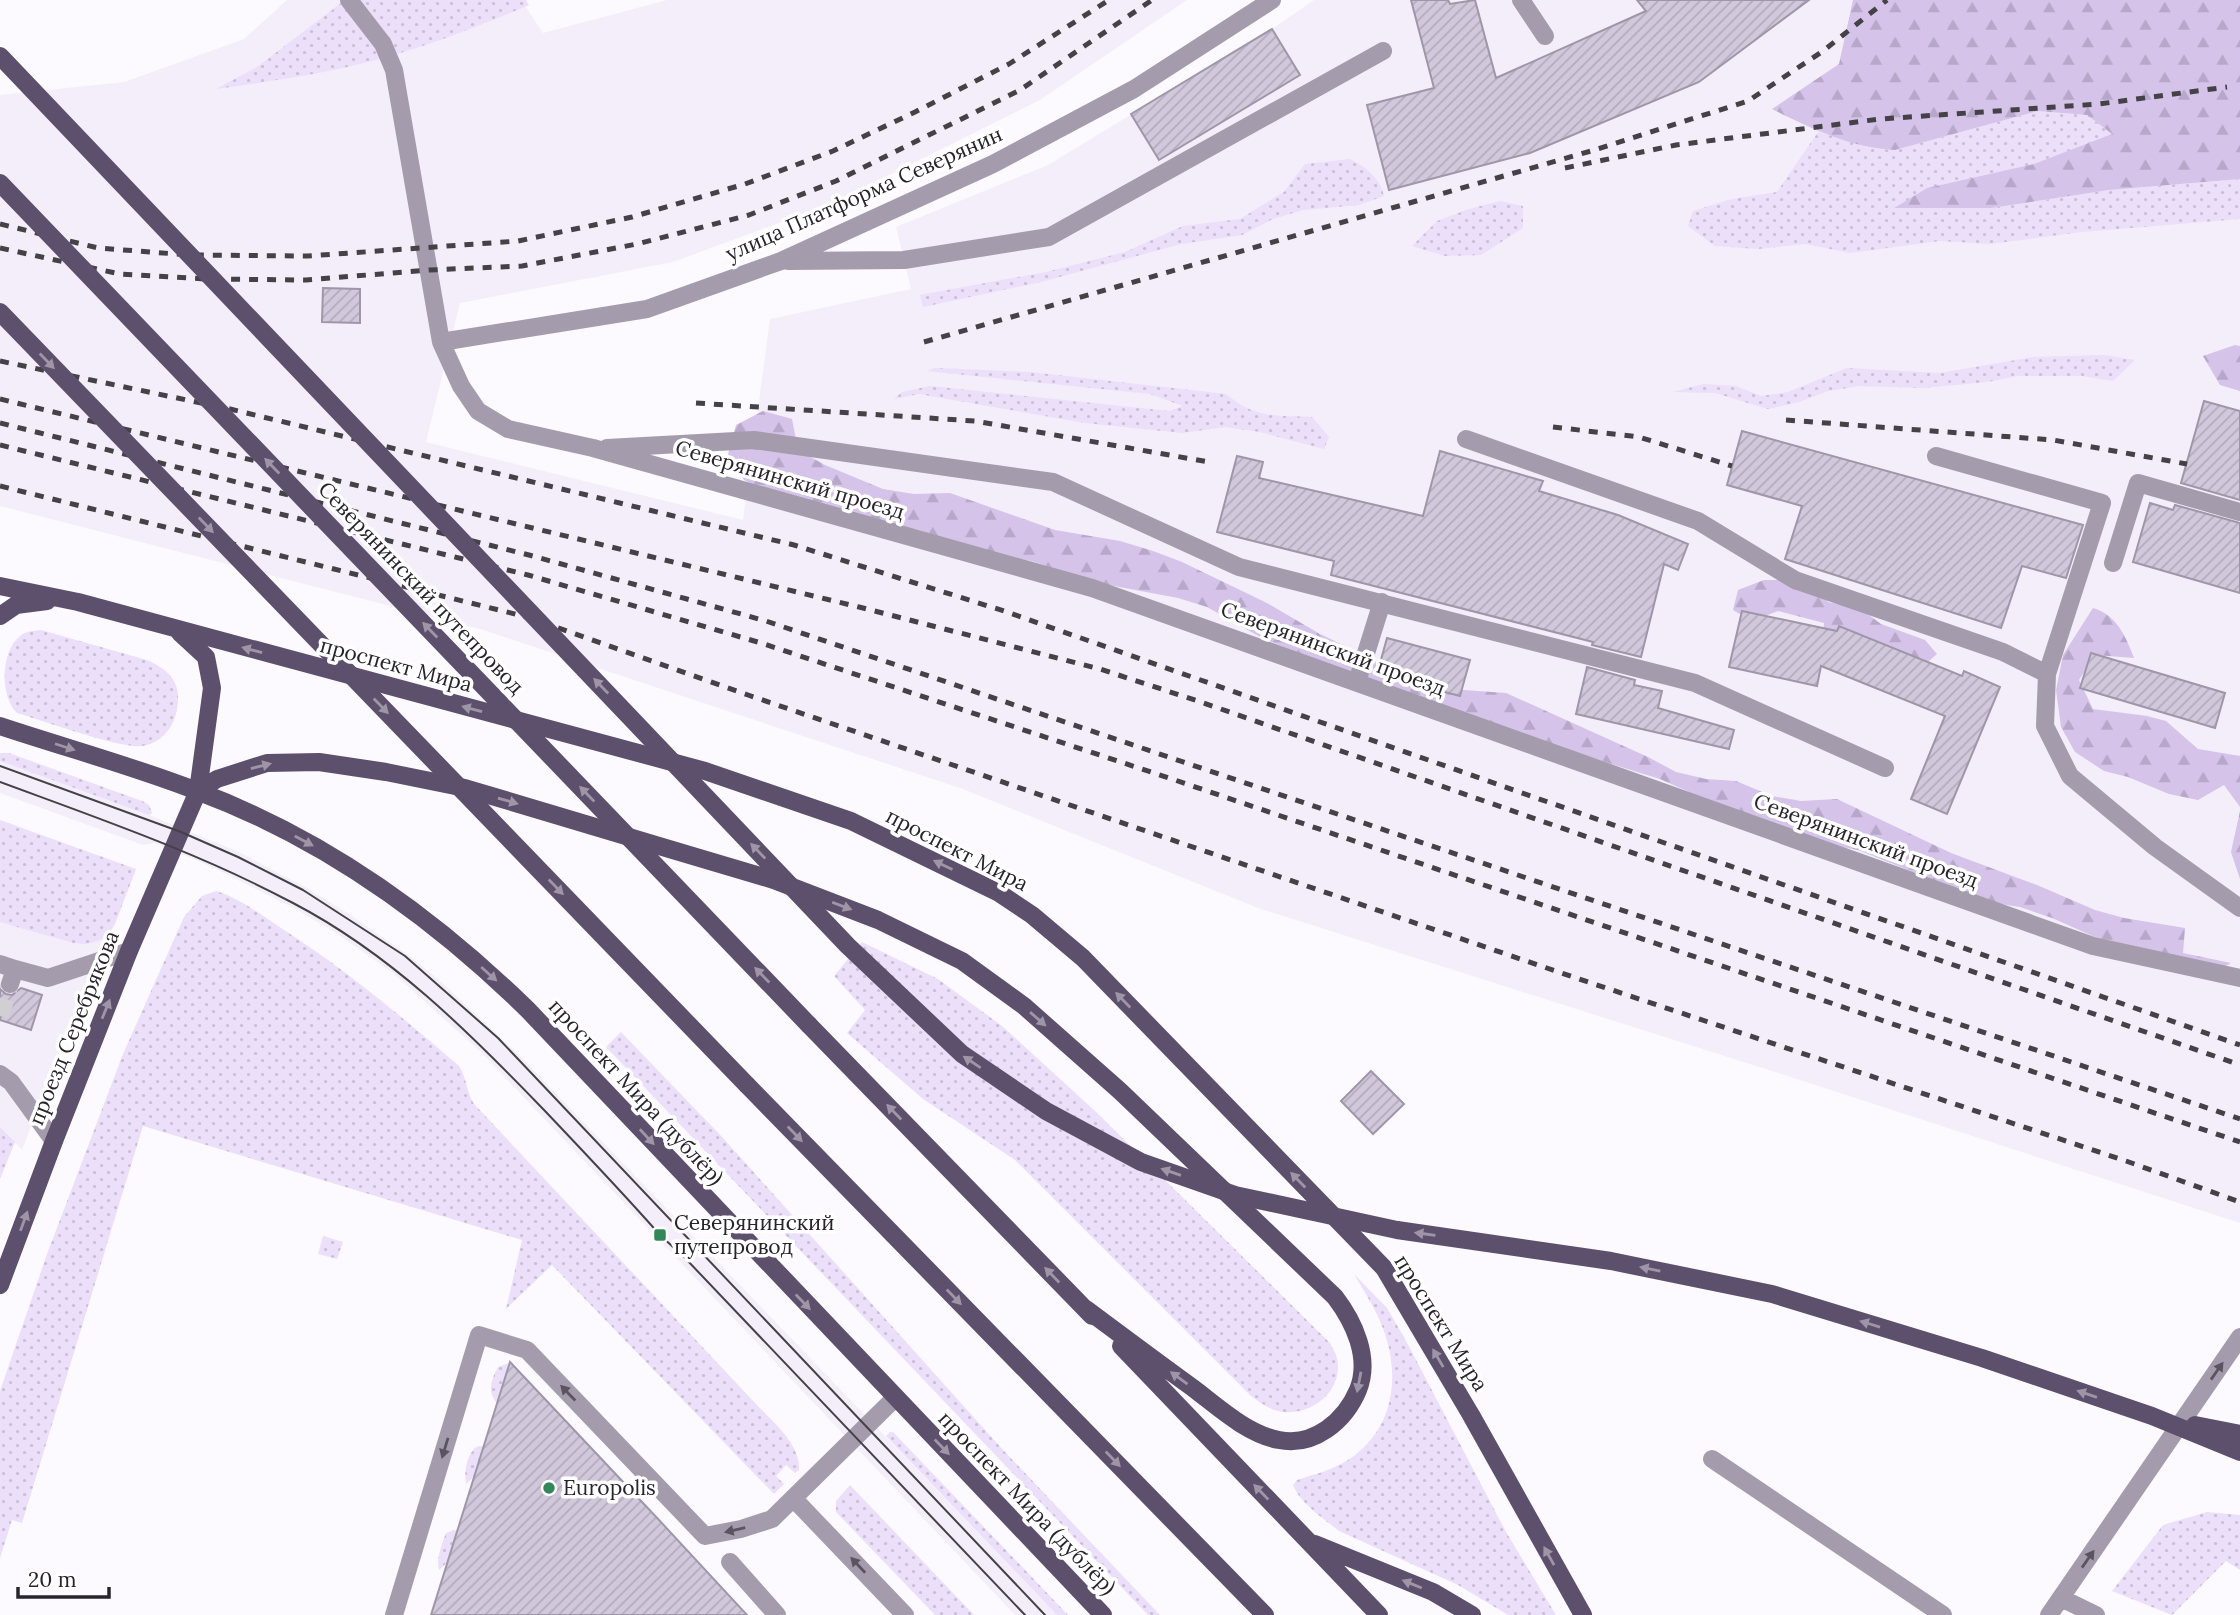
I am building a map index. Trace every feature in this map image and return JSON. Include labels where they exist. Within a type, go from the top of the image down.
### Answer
[{"type":"main road","points":[[0,56],[848,946],[962,1054],[1046,1111],[1141,1162],[1235,1195],[1397,1230],[1611,1261],[1772,1294],[1982,1358],[2152,1416],[2240,1452]]},
{"type":"main road","name":"Северянинский путепровод","points":[[0,183],[1086,1309]]},
{"type":"main road","points":[[0,312],[747,1085],[1265,1615]]},
{"type":"main road","points":[[0,586],[78,602]]},
{"type":"main road","points":[[0,616],[16,605],[46,601],[78,602]]},
{"type":"main road","name":"проспект Мира","points":[[78,602],[705,771],[851,821],[999,893],[1032,915],[1083,958],[1384,1268],[1465,1404],[1583,1615]]},
{"type":"main road","name":"проезд Серебрякова","points":[[0,1286],[129,951],[198,791],[212,688],[206,657],[174,629]]},
{"type":"main road","name":"проспект Мира (дублёр)","points":[[0,726],[198,791],[280,828],[336,858],[429,922],[528,1010],[1102,1615]]},
{"type":"main road","points":[[198,791],[217,779],[267,763],[319,762],[452,786],[774,880],[878,920],[962,961],[1024,1006],[1120,1091],[1335,1297],[1348,1314],[1359,1340],[1362,1360],[1360,1386],[1353,1402],[1333,1425],[1316,1437],[1298,1441],[1278,1440],[1253,1431],[1226,1413],[1086,1309]]},
{"type":"main road","points":[[1086,1309],[1379,1615]]},
{"type":"main road","points":[[2152,1416],[2240,1434]]},
{"type":"main road","points":[[1308,1541],[1433,1592],[1472,1615]]},
{"type":"street","name":"Северянинский проезд","points":[[349,0],[383,44],[394,69],[441,341],[461,386],[478,411],[508,429],[593,449],[1092,588],[2093,946],[2240,978]]},
{"type":"street","name":"улица Платформа Северянин","points":[[441,341],[647,309],[781,261],[993,164],[1111,102],[1272,0]]},
{"type":"street","points":[[1521,0],[1545,36]]},
{"type":"street","points":[[781,261],[904,260],[1049,237],[1383,51]]},
{"type":"street","points":[[1466,439],[1698,521],[1795,580],[2003,652],[2047,674]]},
{"type":"street","points":[[593,449],[754,440],[1053,482],[1239,567],[1695,683],[1885,768]]},
{"type":"street","points":[[1936,456],[2102,503],[2047,674],[2045,726],[2070,776],[2155,847],[2240,908]]},
{"type":"street","points":[[2112,563],[2138,483],[2240,512]]},
{"type":"street","points":[[1357,682],[1382,602]]},
{"type":"street","points":[[9,972],[48,978],[129,951]]},
{"type":"street","points":[[0,1074],[11,1082],[54,1141]]},
{"type":"street","points":[[394,1615],[479,1335],[527,1350],[705,1536],[772,1519],[895,1398]]},
{"type":"street","points":[[2049,1615],[2240,1337]]},
{"type":"street","points":[[1712,1459],[1943,1615]]},
{"type":"street","points":[[793,1498],[905,1615]]},
{"type":"street","points":[[730,1562],[777,1615]]},
{"type":"street","points":[[2061,1598],[2096,1615]]},
{"type":"shaded area","points":[[287,0],[521,0],[543,33],[667,0],[1187,0],[1040,100],[833,203],[673,262],[460,303],[426,442],[743,520],[770,319],[911,289],[896,227],[1048,165],[1272,29],[1314,0],[2240,0],[2240,1223],[1258,908],[963,789],[480,629],[0,506],[0,95],[124,82],[244,39]]},
{"type":"shaded area","points":[[345,0],[526,0],[529,5],[453,35],[376,60],[317,73],[216,89],[257,67]]},
{"type":"shaded area","points":[[2038,111],[2087,115],[2113,135],[2034,164],[1927,188],[1895,208],[1992,208],[2109,190],[2240,179],[2240,219],[2082,232],[1990,244],[1940,241],[1850,253],[1805,244],[1758,249],[1715,246],[1688,226],[1693,211],[1732,199],[1777,192],[1818,132],[1879,149],[1895,150]]},
{"type":"shaded area","points":[[1350,159],[1372,174],[1380,184],[1384,196],[1359,205],[1303,210],[1273,219],[1242,235],[1181,244],[1041,282],[923,307],[920,295],[1046,272],[1125,252],[1183,226],[1240,219],[1284,192],[1305,164]]},
{"type":"shaded area","points":[[1500,201],[1523,206],[1523,228],[1481,255],[1445,256],[1412,246],[1437,221]]},
{"type":"shaded area","points":[[2104,355],[2135,360],[2113,381],[2082,376],[2018,376],[1923,388],[1860,386],[1828,391],[1799,402],[1768,409],[1715,393],[1673,392],[1703,384],[1736,386],[1761,396],[1788,392],[1847,368],[1940,373],[2033,357]]},
{"type":"shaded area","points":[[935,368],[1030,372],[1226,394],[1256,412],[1312,417],[1329,437],[1324,449],[1260,432],[1225,427],[1182,433],[1085,423],[919,394],[894,399],[902,392],[930,386],[1169,411],[1183,406],[1150,394],[927,371]]},
{"type":"shaded area","points":[[41,630],[147,660],[165,670],[178,692],[176,715],[169,730],[150,744],[132,746],[17,713],[7,696],[6,663],[13,643],[22,634]]},
{"type":"shaded area","points":[[0,753],[9,753],[142,801],[149,805],[152,813],[149,815],[0,761]]},
{"type":"shaded area","points":[[0,761],[149,815],[239,852],[349,914],[437,978],[521,1057],[1057,1615],[1015,1615],[482,1053],[393,973],[336,933],[294,908],[212,867],[155,843],[143,845],[0,793]]},
{"type":"shaded area","points":[[0,820],[136,869],[115,924],[108,935],[86,944],[73,943],[0,922]]},
{"type":"shaded area","points":[[216,891],[249,907],[328,960],[459,1066],[474,1104],[777,1425],[795,1451],[799,1470],[795,1473],[786,1465],[776,1476],[784,1484],[774,1494],[552,1265],[506,1309],[522,1240],[143,1126],[22,1523],[12,1520],[0,1558],[0,1391],[47,1254],[123,1054],[184,917],[202,896]]},
{"type":"shaded area","points":[[0,907],[9,924],[73,943],[108,935],[115,924],[83,989],[22,1150],[0,1127]]},
{"type":"shaded area","points":[[862,942],[938,979],[1002,1026],[1095,1111],[1330,1343],[1338,1370],[1331,1390],[1324,1398],[1306,1409],[1284,1412],[1262,1404],[1250,1395],[1015,1160],[923,1099],[847,1033],[865,1010],[834,976]]},
{"type":"shaded area","points":[[621,1032],[723,1138],[1004,1451],[1160,1615],[1148,1615],[606,1047]]},
{"type":"shaded area","points":[[0,1127],[15,1142],[0,1179]]},
{"type":"shaded area","points":[[323,1236],[343,1242],[337,1259],[318,1254]]},
{"type":"shaded area","points":[[1354,1274],[1387,1308],[1506,1532],[1556,1615],[1508,1615],[1458,1585],[1339,1531],[1296,1492],[1293,1485],[1297,1480],[1338,1466],[1360,1450],[1374,1436],[1390,1401],[1391,1361],[1387,1341],[1377,1315]]},
{"type":"shaded area","points":[[509,1363],[497,1404],[492,1395],[492,1381],[498,1367]]},
{"type":"shaded area","points":[[893,1432],[1068,1615],[1057,1615],[886,1436]]},
{"type":"shaded area","points":[[484,1446],[492,1459],[466,1484],[468,1459],[476,1447]]},
{"type":"shaded area","points":[[850,1485],[974,1615],[935,1615],[836,1512],[836,1501]]},
{"type":"shaded area","points":[[2207,1512],[2240,1515],[2240,1570],[2226,1561],[2172,1615],[2112,1591],[2163,1525]]},
{"type":"shaded area","points":[[458,1530],[466,1545],[439,1570],[441,1546],[446,1533]]},
{"type":"green space","points":[[1853,0],[2240,0],[2240,179],[2109,190],[1992,208],[1894,208],[1927,188],[2034,164],[2112,134],[2087,115],[2038,111],[1895,150],[1847,141],[1772,109],[1839,64]]},
{"type":"green space","points":[[2235,345],[2240,346],[2240,391],[2220,385],[2203,356]]},
{"type":"green space","points":[[763,411],[792,419],[798,450],[825,465],[883,489],[914,494],[950,493],[1055,530],[1120,541],[1153,551],[1267,603],[1320,634],[1405,675],[1464,690],[1506,693],[1676,772],[1706,779],[1736,781],[1772,796],[1801,801],[1837,799],[1951,853],[2095,910],[2124,918],[2185,928],[2183,953],[2231,963],[2224,967],[2165,968],[2052,918],[2020,907],[1988,902],[1858,850],[1768,834],[1739,825],[1687,791],[1660,779],[1433,709],[1262,638],[1207,607],[1178,598],[1093,582],[1035,562],[976,549],[918,530],[859,520],[771,495],[744,480],[728,454],[736,425]]},
{"type":"green space","points":[[1764,580],[1812,580],[1828,602],[1861,609],[1881,624],[1925,640],[1937,654],[1922,667],[1823,638],[1824,623],[1778,611],[1752,621],[1733,610],[1738,590]]},
{"type":"green space","points":[[2093,608],[2114,621],[2124,635],[2134,658],[2095,655],[2079,680],[2093,709],[2166,721],[2198,749],[2240,756],[2240,807],[2224,785],[2198,800],[2169,794],[2128,777],[2104,771],[2075,752],[2061,727],[2056,690],[2063,655]]},
{"type":"green space","points":[[2240,811],[2240,879],[2231,852]]},
{"type":"building","points":[[1411,0],[1448,0],[1450,4],[1475,0],[1496,78],[1646,11],[1637,0],[1809,0],[1699,82],[1530,153],[1389,190],[1367,105],[1434,88]]},
{"type":"building","points":[[1272,29],[1300,75],[1159,160],[1131,114]]},
{"type":"building","points":[[323,288],[360,289],[360,323],[322,322]]},
{"type":"building","points":[[2204,401],[2240,411],[2240,500],[2181,483]]},
{"type":"building","points":[[1742,431],[2083,525],[2066,578],[2022,566],[2001,628],[1785,559],[1802,506],[1727,485]]},
{"type":"building","points":[[1440,451],[1543,481],[1539,491],[1618,515],[1688,544],[1678,570],[1664,564],[1641,657],[1592,645],[1593,642],[1331,575],[1334,561],[1217,532],[1237,456],[1263,462],[1259,478],[1423,516]]},
{"type":"building","points":[[2150,503],[2173,510],[2175,505],[2240,523],[2240,593],[2133,562]]},
{"type":"building","points":[[1742,611],[1837,631],[1839,626],[1962,676],[1964,671],[2000,687],[1947,814],[1911,799],[1945,716],[1821,666],[1817,686],[1729,667]]},
{"type":"building","points":[[1387,638],[1470,660],[1460,696],[1377,674]]},
{"type":"building","points":[[2091,653],[2225,693],[2215,728],[2080,688]]},
{"type":"building","points":[[1587,667],[1635,680],[1634,685],[1662,691],[1658,708],[1734,730],[1729,749],[1576,714]]},
{"type":"building","points":[[21,988],[42,995],[31,1030],[0,1020],[0,989],[12,995]]},
{"type":"building","points":[[1371,1071],[1404,1104],[1373,1134],[1341,1101]]},
{"type":"building","name":"Europolis","points":[[510,1362],[659,1520],[747,1615],[431,1615]]},
{"type":"tunnel","points":[[0,1016],[10,984]]},
{"type":"tram line","points":[[0,766],[181,832],[238,857],[303,890],[405,956],[498,1038],[1045,1615]]},
{"type":"tram line","points":[[0,782],[149,838],[258,885],[329,923],[396,970],[458,1024],[516,1081],[1025,1615]]},
{"type":"railway","points":[[0,224],[98,248],[189,255],[308,256],[518,241],[632,217],[745,184],[833,151],[1009,64],[1109,0]]},
{"type":"railway","points":[[0,248],[120,274],[206,279],[306,280],[522,266],[637,244],[749,215],[836,181],[1020,90],[1152,0]]},
{"type":"railway","points":[[924,342],[1591,151],[1748,101],[1823,51],[1887,0]]},
{"type":"railway","points":[[1565,168],[1676,145],[1880,119],[2099,104],[2227,87]]},
{"type":"railway","points":[[0,361],[230,409],[794,545],[1004,611],[2240,1045]]},
{"type":"railway","points":[[0,399],[859,607],[1100,669],[2240,1065]]},
{"type":"railway","points":[[696,403],[975,421],[1209,462]]},
{"type":"railway","points":[[1786,420],[2053,440],[2187,464]]},
{"type":"railway","points":[[0,423],[529,555],[766,621],[2240,1119]]},
{"type":"railway","points":[[1553,427],[1639,437],[1732,466]]},
{"type":"railway","points":[[0,445],[528,575],[761,643],[1169,778],[2240,1142]]},
{"type":"railway","points":[[0,486],[527,617],[1579,979],[2126,1161],[2240,1202]]},
{"type":"place","name":"Северянинский путепровод","points":[[660,1235]]},
{"type":"place","name":"Europolis","points":[[549,1488]]}]
